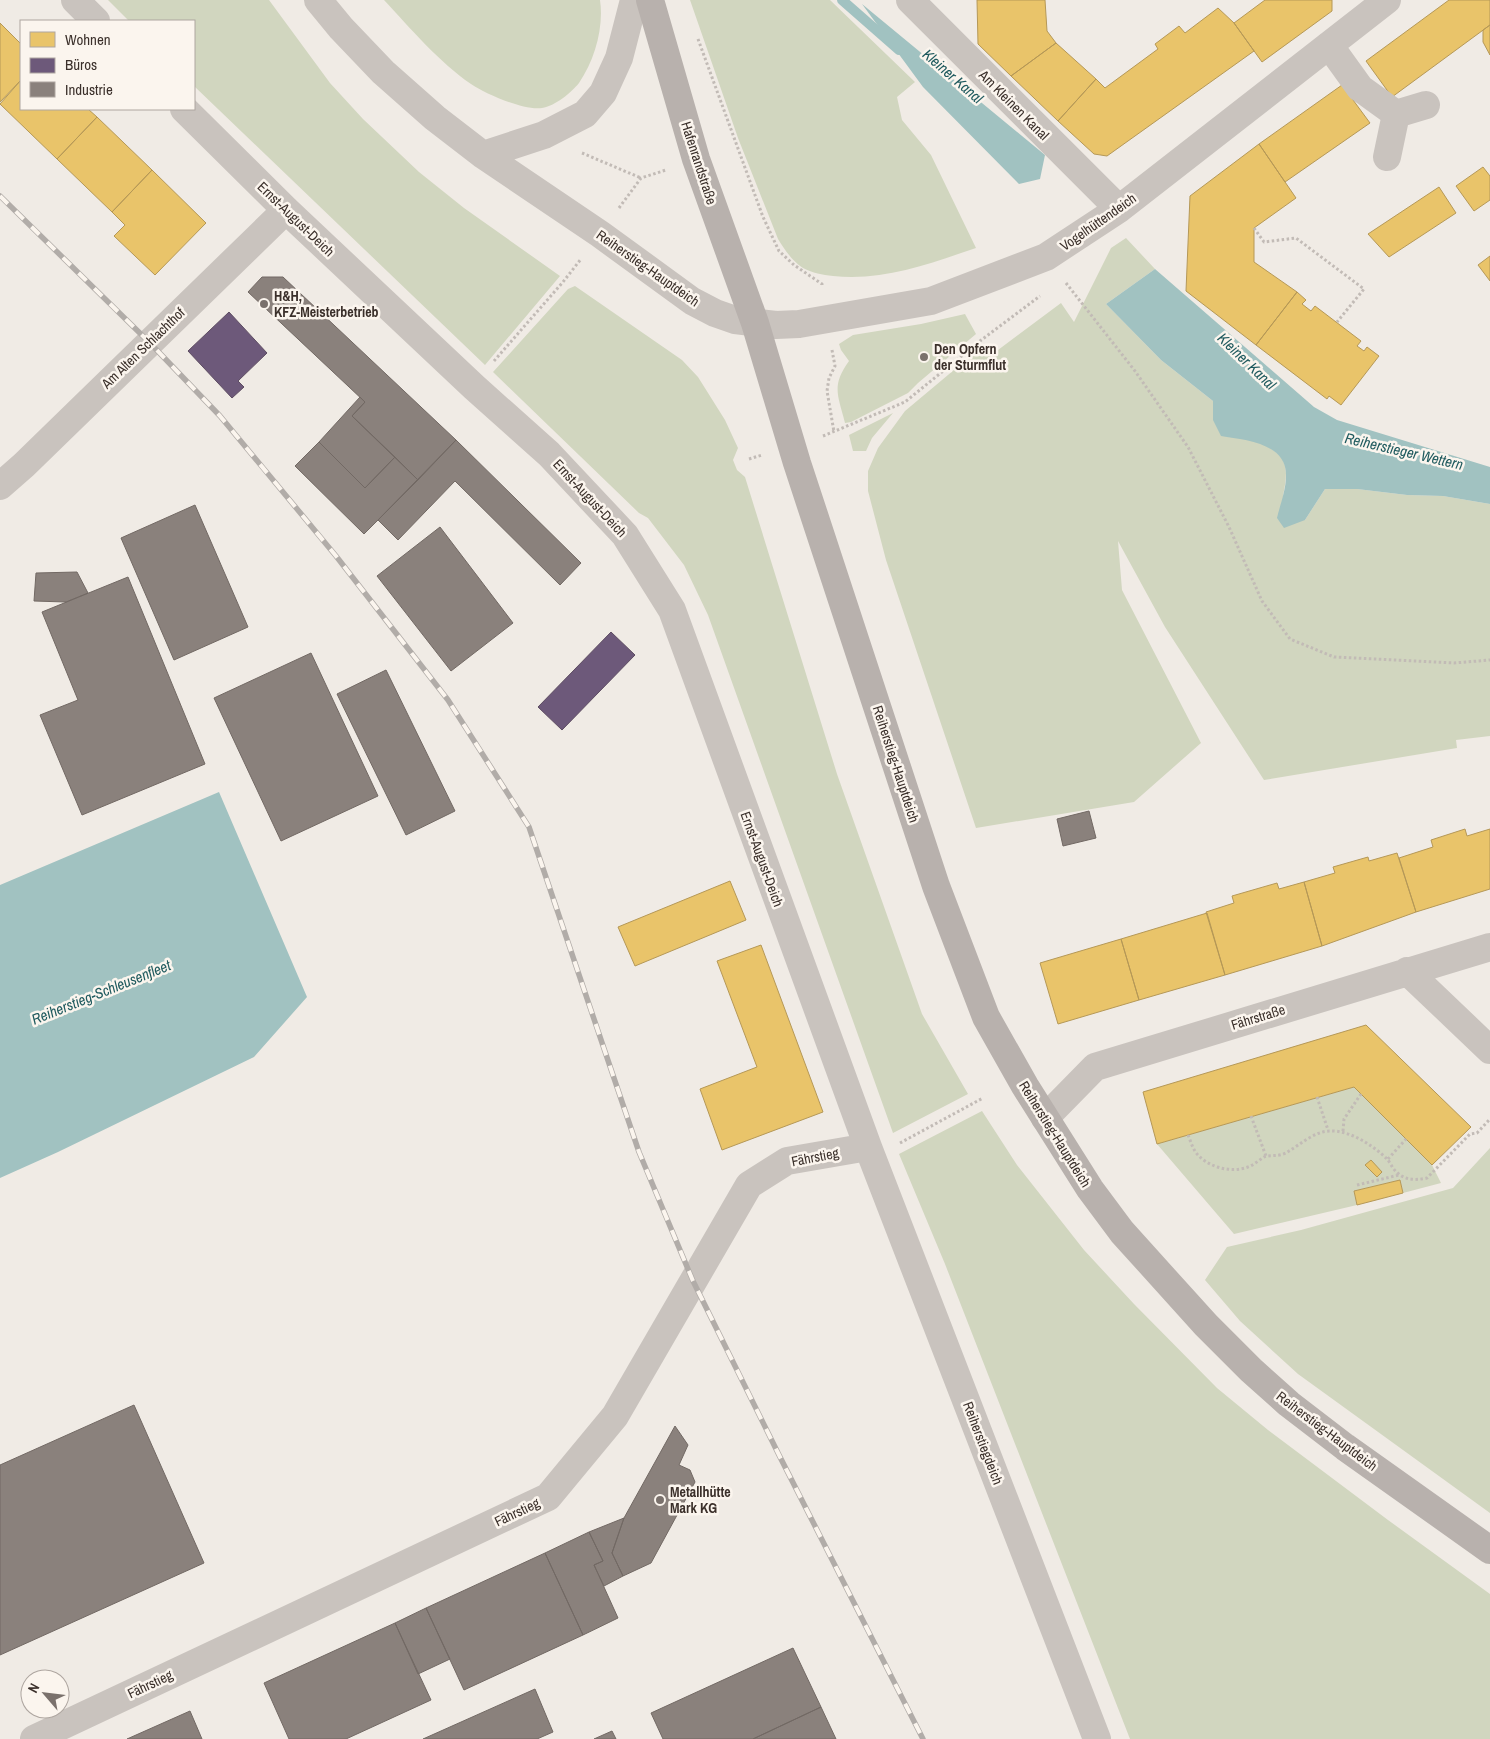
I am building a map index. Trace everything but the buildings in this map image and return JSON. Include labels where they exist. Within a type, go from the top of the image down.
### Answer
[{"type":"main road","name":"Hafenrandstraße","points":[[650,0],[696,159],[755,323]]},
{"type":"main road","name":"Reiherstieg-Hauptdeich","points":[[755,323],[800,472],[936,886],[986,1017],[1024,1086],[1090,1189],[1122,1232],[1206,1325],[1251,1370],[1290,1404],[1345,1446],[1490,1550]]},
{"type":"street","points":[[75,0],[95,20]]},
{"type":"street","name":"Reiherstieg-Hauptdeich","points":[[318,0],[340,28],[383,72],[435,118],[483,155],[600,234],[692,301],[715,313],[735,320],[755,323]]},
{"type":"street","points":[[483,155],[544,135],[585,114],[603,93],[619,58],[634,0]]},
{"type":"street","name":"Am Kleinen Kanal","points":[[910,0],[1109,216]]},
{"type":"street","name":"Vogelhüttendeich","points":[[755,323],[776,325],[799,324],[931,301],[1046,257],[1109,216],[1387,0]]},
{"type":"street","points":[[1329,45],[1360,88],[1396,114]]},
{"type":"street","points":[[1396,114],[1426,105]]},
{"type":"street","name":"Ernst-August-Deich","points":[[185,110],[286,210],[474,387],[549,454],[626,535],[672,610],[868,1148]]},
{"type":"street","points":[[1388,157],[1396,114]]},
{"type":"street","name":"Am Alten Schlachthof","points":[[0,486],[24,466],[286,210]]},
{"type":"street","name":"Fährstraße","points":[[1045,1118],[1095,1066],[1490,947]]},
{"type":"street","points":[[1407,971],[1490,1050]]},
{"type":"street","name":"Fährstieg","points":[[34,1739],[548,1498],[615,1416],[749,1185],[787,1161],[868,1148]]},
{"type":"street","name":"Reiherstiegdeich","points":[[868,1148],[1097,1739]]},
{"type":"path","points":[[696,36],[756,199],[779,251],[794,266],[822,284]]},
{"type":"path","points":[[544,135],[641,178]]},
{"type":"path","points":[[1254,228],[1264,242],[1296,238],[1364,289],[1337,322]]},
{"type":"path","points":[[1046,257],[1135,371],[1188,447],[1229,527],[1262,601],[1290,639],[1334,657],[1454,664],[1490,660]]},
{"type":"path","points":[[494,362],[571,272]]},
{"type":"path","points":[[827,318],[835,366],[828,378],[834,432],[905,402],[980,340],[1040,296]]},
{"type":"path","points":[[1342,1131],[1344,1119],[1361,1094]]},
{"type":"path","points":[[1317,1097],[1328,1130]]},
{"type":"path","points":[[896,1146],[983,1098]]},
{"type":"path","points":[[1251,1116],[1266,1156]]},
{"type":"path","points":[[1188,1135],[1199,1156],[1219,1168],[1231,1170],[1248,1167],[1266,1156],[1279,1156],[1301,1142],[1328,1130],[1342,1131],[1367,1144],[1388,1159],[1399,1175],[1406,1179],[1417,1180],[1427,1178],[1470,1134],[1477,1133],[1490,1119]]},
{"type":"path","points":[[1388,1159],[1406,1139]]},
{"type":"path","points":[[1357,1185],[1399,1175]]},
{"type":"green space","points":[[108,0],[269,0],[330,83],[363,119],[419,172],[464,208],[560,276],[485,365],[195,87],[195,20],[128,20]]},
{"type":"green space","points":[[384,0],[600,0],[601,21],[594,54],[585,74],[576,87],[552,105],[534,108],[505,101],[459,76],[426,45]]},
{"type":"green space","points":[[690,0],[830,0],[915,82],[897,97],[902,120],[931,155],[976,248],[906,270],[871,276],[852,277],[821,274],[803,268],[795,262],[778,239],[738,138]]},
{"type":"green space","points":[[1126,238],[1155,269],[1106,304],[1161,360],[1213,401],[1214,420],[1270,448],[1282,458],[1286,472],[1283,496],[1305,520],[1325,489],[1357,489],[1407,495],[1443,496],[1490,504],[1490,736],[1456,740],[1457,748],[1264,780],[1165,627],[1118,541],[1122,590],[1201,743],[1134,802],[976,828],[886,560],[868,491],[868,471],[878,448],[905,411],[985,344],[994,353],[1061,303],[1074,322],[1111,248]]},
{"type":"green space","points":[[575,286],[682,360],[698,377],[725,420],[738,448],[733,460],[737,470],[745,477],[837,774],[922,1014],[968,1094],[893,1133],[708,615],[684,565],[648,518],[639,513],[493,372],[568,289]]},
{"type":"green space","points":[[965,314],[976,334],[908,393],[851,422],[845,423],[838,398],[838,384],[843,370],[849,361],[839,344],[853,335],[921,324]]},
{"type":"green space","points":[[893,413],[872,438],[866,451],[853,451],[849,435]]},
{"type":"green space","points":[[1354,1087],[1432,1165],[1441,1183],[1403,1193],[1400,1180],[1354,1191],[1357,1205],[1234,1234],[1157,1144]]},
{"type":"green space","points":[[982,1111],[1017,1165],[1084,1250],[1217,1388],[1268,1430],[1490,1594],[1490,1739],[1130,1739],[945,1264],[899,1154]]},
{"type":"green space","points":[[1490,1148],[1490,1513],[1298,1374],[1240,1321],[1205,1280],[1227,1247],[1301,1230],[1453,1188]]},
{"type":"water","points":[[862,4],[1045,155],[1040,179],[1019,184],[923,87]]},
{"type":"water","name":"Reiherstieger Wettern","points":[[1155,269],[1314,407],[1337,420],[1490,467],[1490,504],[1443,496],[1407,495],[1357,489],[1325,489],[1305,520],[1284,528],[1277,518],[1286,481],[1284,465],[1280,456],[1263,445],[1221,436],[1213,420],[1213,401],[1161,360],[1106,304]]},
{"type":"water","name":"Reiherstieg-Schleusenfleet","points":[[219,792],[307,997],[254,1057],[0,1178],[0,885]]},
{"type":"waterway","name":"Kleiner Kanal","points":[[842,0],[899,50]]},
{"type":"railway","points":[[0,196],[149,342],[220,416],[336,556],[448,700],[529,827],[639,1152],[693,1281],[923,1739]]},
{"type":"place","name":"H&H, KFZ-Meisterbetrieb","points":[[264,304]]},
{"type":"place","name":"Den Opfern der Sturmflut","points":[[924,357]]},
{"type":"place","name":"Metallhütte Mark KG","points":[[660,1500]]}]
